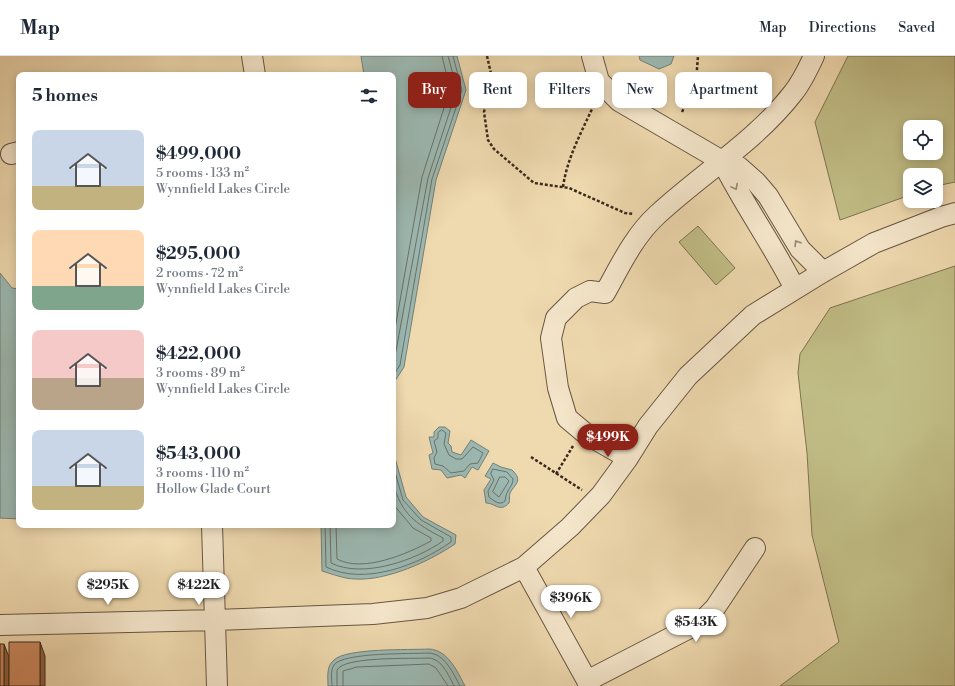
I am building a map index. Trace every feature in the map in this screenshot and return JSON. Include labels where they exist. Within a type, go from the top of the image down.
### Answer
[{"type":"street","points":[[252,56],[255,72]]},
{"type":"street","points":[[592,56],[599,81],[619,101],[722,161],[739,167],[756,182],[768,196],[800,248],[823,272]]},
{"type":"street","points":[[628,458],[586,434],[567,418],[558,388],[551,338],[556,318],[576,298],[590,291],[605,293],[633,243],[656,216],[767,122],[794,93],[805,76],[814,56]]},
{"type":"street","points":[[722,161],[735,187],[786,270],[795,289]]},
{"type":"street","points":[[0,626],[373,614],[426,608],[461,598],[524,567],[570,527],[601,494],[628,458],[648,426],[688,376],[753,315],[874,243],[941,216],[955,213]]},
{"type":"street","points":[[212,528],[217,686]]},
{"type":"street","points":[[524,567],[588,683],[701,622],[715,608],[755,548]]},
{"type":"path","points":[[487,56],[492,72],[484,112],[488,140],[494,149],[534,183],[569,188],[625,213],[634,214]]},
{"type":"path","points":[[682,112],[696,82],[698,56]]},
{"type":"path","points":[[563,187],[565,174],[573,149],[592,110]]},
{"type":"path","points":[[556,474],[576,440]]},
{"type":"path","points":[[531,457],[582,490]]},
{"type":"shaded area","points":[[848,56],[955,56],[955,182],[943,185],[943,168],[903,168],[903,198],[840,220],[815,122]]},
{"type":"shaded area","points":[[698,226],[735,268],[716,285],[679,242]]},
{"type":"shaded area","points":[[955,266],[955,686],[780,686],[839,642],[812,535],[807,453],[798,373],[800,354],[830,308]]},
{"type":"water","points":[[361,56],[457,56],[466,90],[461,105],[461,72],[408,72],[408,108],[460,108],[436,180],[404,367],[396,379],[396,72],[364,72]]},
{"type":"water","points":[[639,56],[674,56],[671,64],[659,69],[640,60]]},
{"type":"water","points":[[0,273],[12,288],[16,289],[16,519],[0,518]]},
{"type":"water","points":[[439,427],[445,427],[450,431],[448,443],[451,446],[452,452],[461,455],[471,440],[489,451],[478,470],[472,467],[465,478],[461,475],[447,478],[441,470],[432,469],[429,455],[433,453],[429,437],[434,437],[434,432]]},
{"type":"water","points":[[396,462],[406,497],[423,517],[456,535],[455,544],[433,557],[408,569],[381,577],[351,579],[322,571],[321,528],[396,528]]},
{"type":"water","points":[[493,463],[512,470],[516,474],[518,480],[510,493],[509,503],[503,507],[486,503],[484,490],[491,479],[485,476]]},
{"type":"water","points":[[429,649],[436,650],[447,657],[465,686],[328,686],[328,672],[331,662],[341,656],[351,653]]},
{"type":"building","points":[[9,642],[40,642],[40,686],[9,686]]},
{"type":"building","points":[[0,644],[4,644],[4,686],[0,686]]}]
